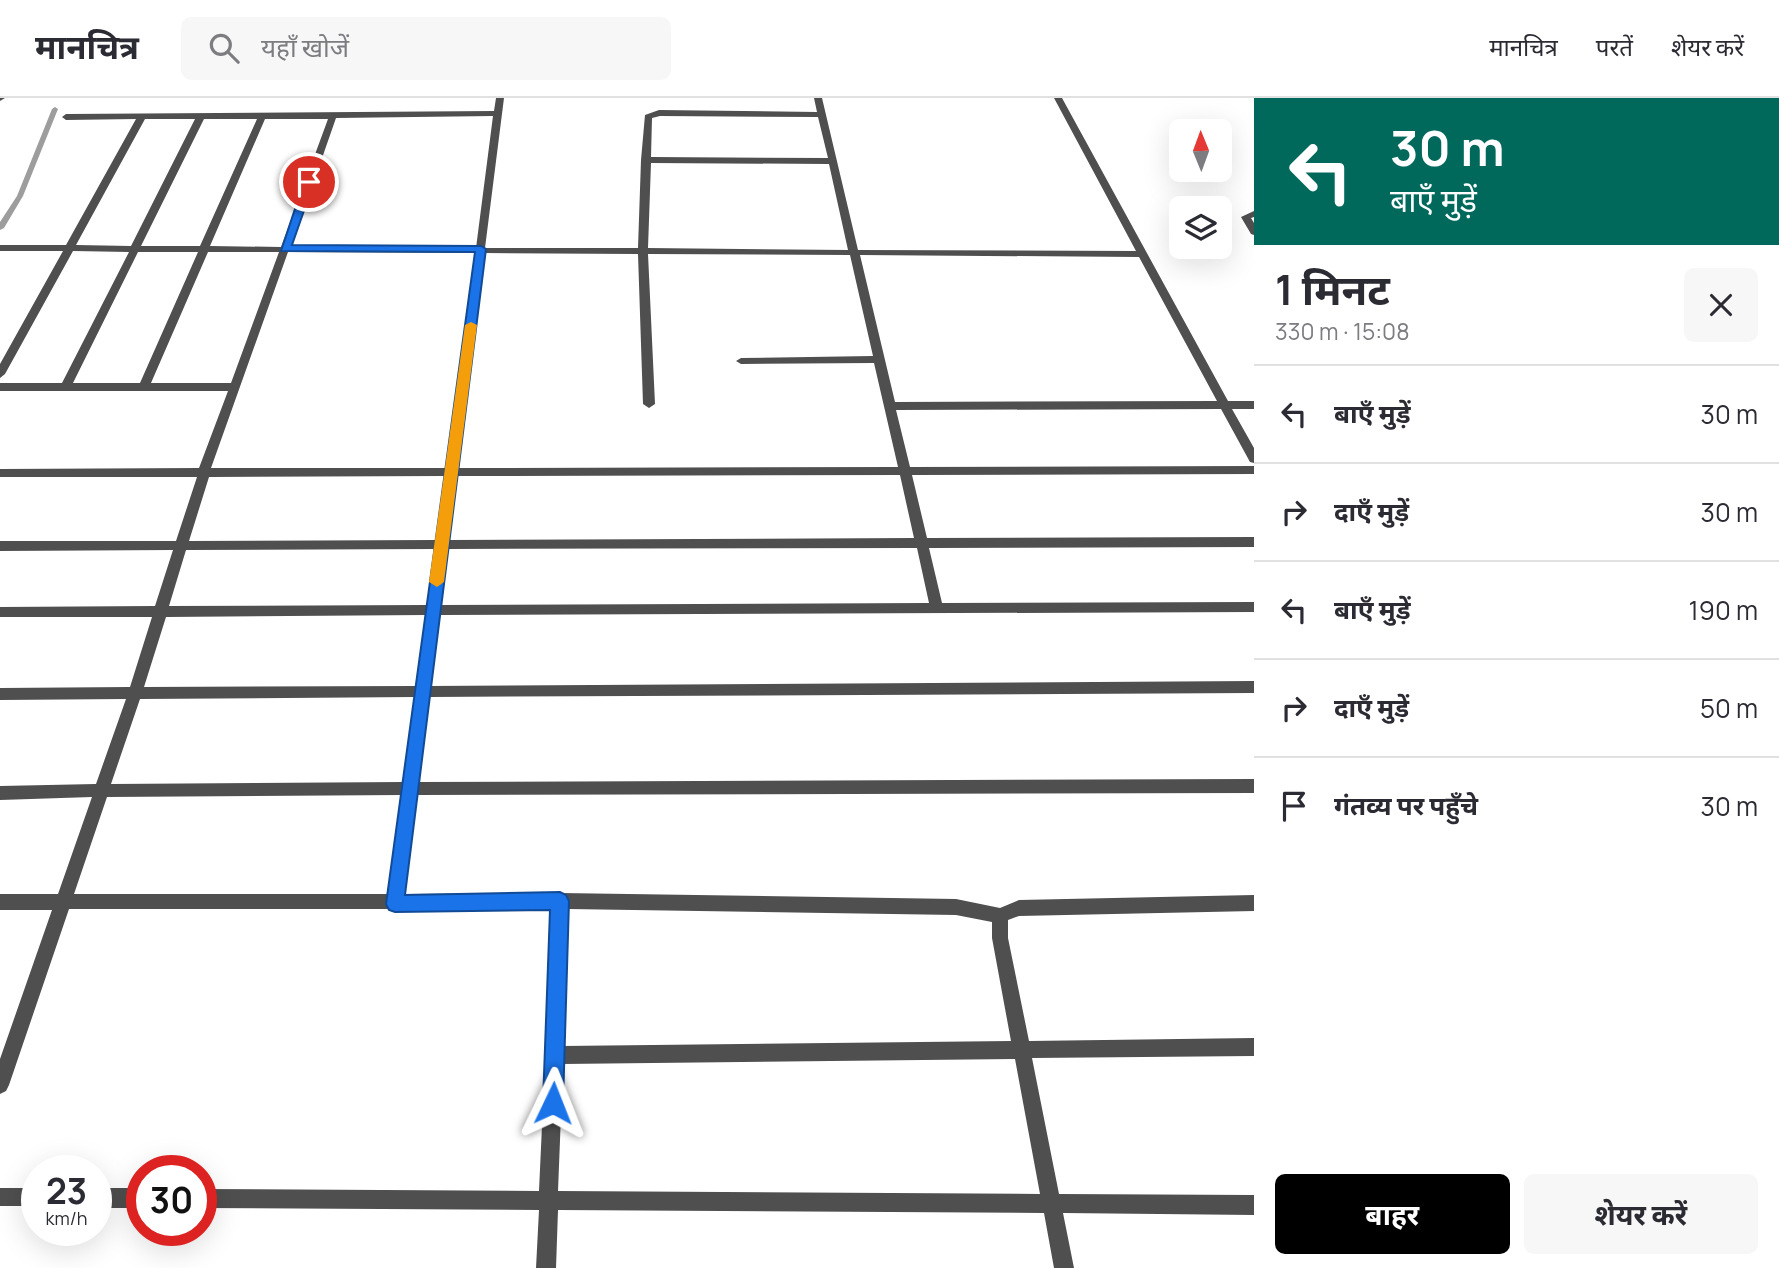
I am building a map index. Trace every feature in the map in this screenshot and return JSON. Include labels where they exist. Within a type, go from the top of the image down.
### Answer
[{"type":"street","points":[[395,904],[500,98]]},
{"type":"street","points":[[818,98],[907,470],[937,608]]},
{"type":"street","points":[[1058,98],[1254,459]]},
{"type":"street","points":[[66,117],[498,113]]},
{"type":"street","points":[[649,404],[643,250],[646,122],[650,114],[822,115]]},
{"type":"street","points":[[144,387],[262,116]]},
{"type":"street","points":[[0,1085],[6,1050],[65,903],[162,611],[204,472],[333,116]]},
{"type":"street","points":[[0,374],[142,117]]},
{"type":"street","points":[[66,387],[201,117]]},
{"type":"street","points":[[645,160],[833,161]]},
{"type":"street","points":[[1254,214],[1246,217],[1254,232]]},
{"type":"street","points":[[0,248],[1142,254]]},
{"type":"street","points":[[741,361],[880,359]]},
{"type":"street","points":[[0,387],[234,387]]},
{"type":"street","points":[[891,406],[1254,405]]},
{"type":"street","points":[[0,473],[1254,470]]},
{"type":"street","points":[[0,546],[1254,542]]},
{"type":"street","points":[[0,612],[1254,607]]},
{"type":"street","points":[[0,694],[1254,687]]},
{"type":"street","points":[[0,793],[410,788],[1254,786]]},
{"type":"street","points":[[546,1268],[560,901]]},
{"type":"street","points":[[0,902],[395,904],[560,901],[956,907],[1000,916],[1019,908],[1254,903]]},
{"type":"street","points":[[1000,916],[1000,938],[1049,1203],[1064,1268]]},
{"type":"street","points":[[555,1055],[1254,1047]]},
{"type":"street","points":[[0,1197],[21,1197]]},
{"type":"street","points":[[217,1198],[1254,1205]]},
{"type":"waterway","points":[[0,228],[20,196],[55,109]]},
{"type":"slow traffic","points":[[437,582],[471,325]]},
{"type":"route","points":[[309,182],[285,249],[481,249],[395,904],[560,901],[553,1103]]}]
